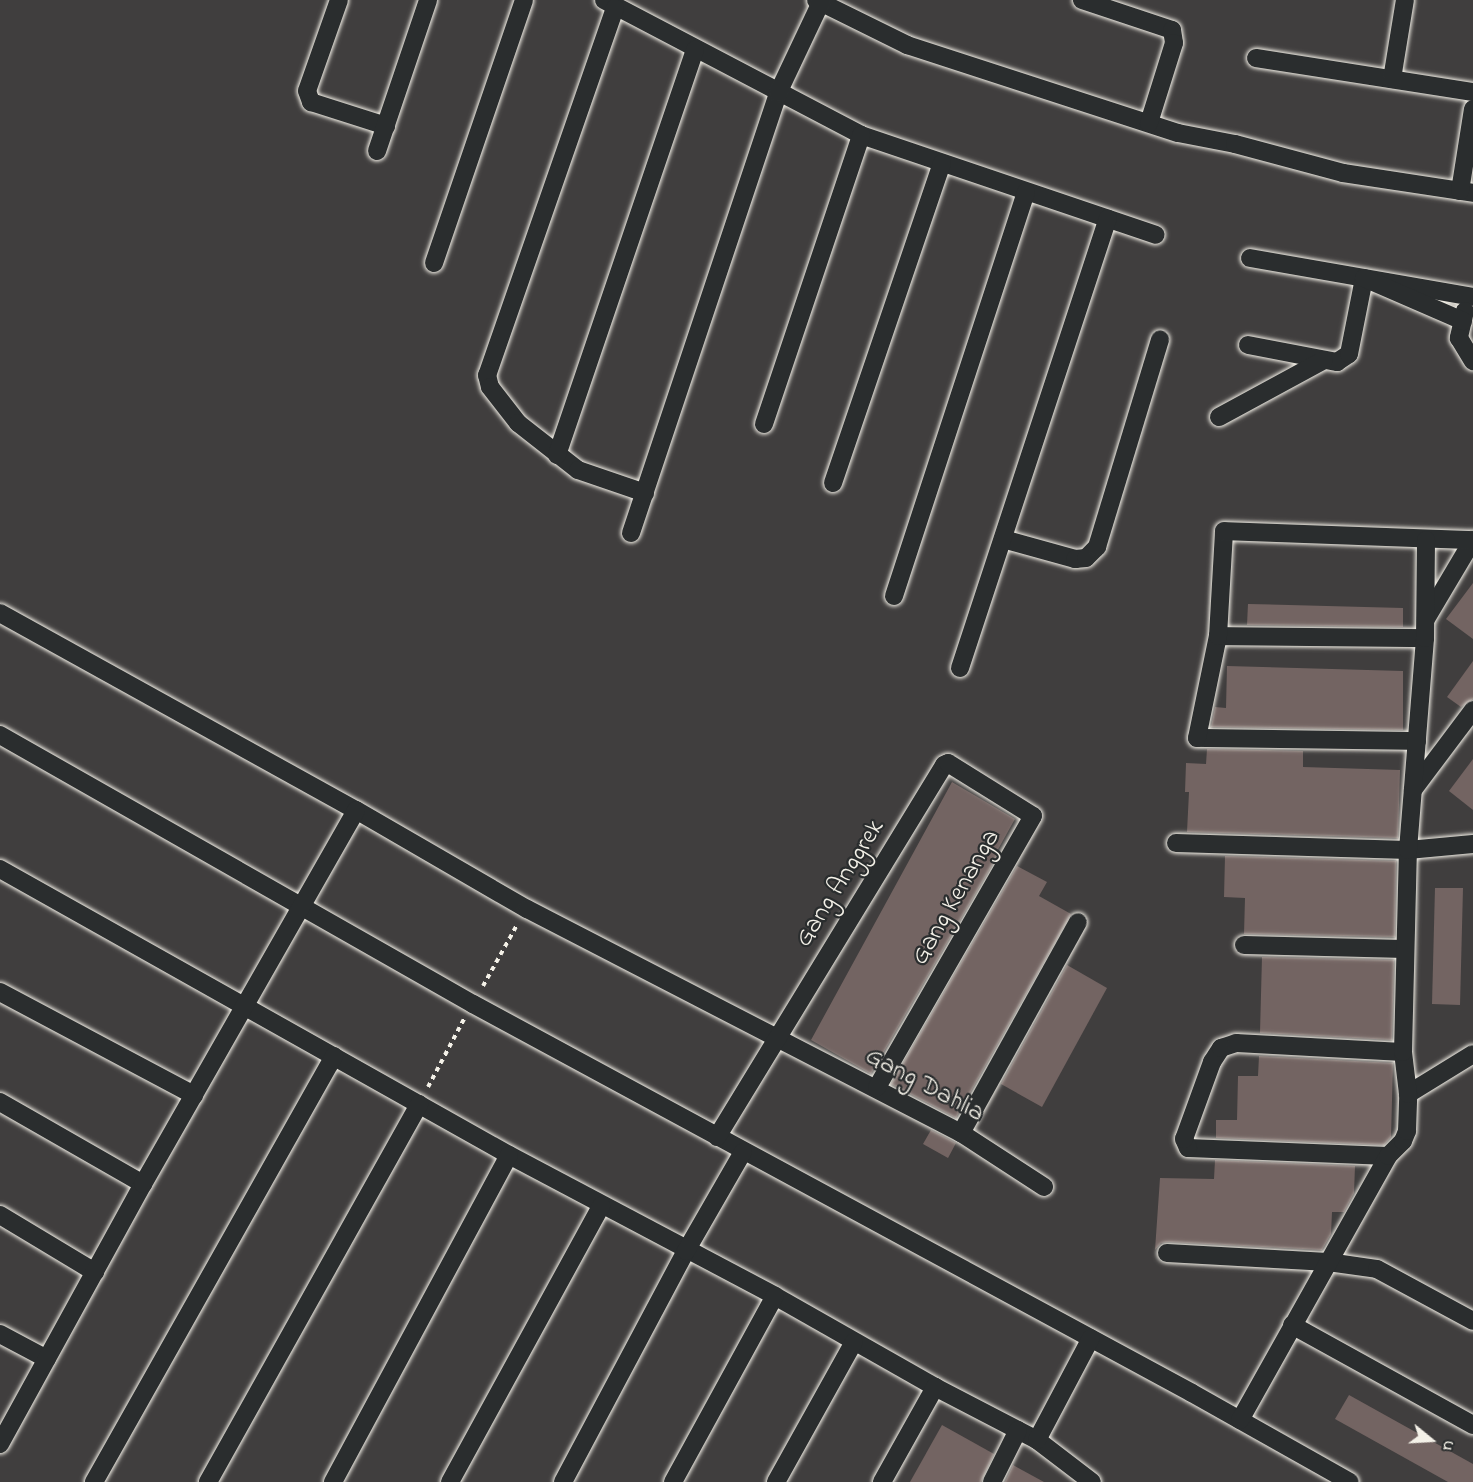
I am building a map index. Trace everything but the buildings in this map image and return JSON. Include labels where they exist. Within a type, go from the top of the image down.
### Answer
[{"type":"street","points":[[339,0],[306,91],[311,102],[386,126]]},
{"type":"street","points":[[377,151],[428,0]]},
{"type":"street","points":[[434,263],[524,0]]},
{"type":"street","points":[[1082,0],[1172,30],[1174,43],[1149,123]]},
{"type":"street","points":[[1392,79],[1405,0]]},
{"type":"street","points":[[631,534],[778,93],[819,1],[907,45],[1178,133],[1236,144],[1352,175],[1466,192],[1473,109]]},
{"type":"street","points":[[645,493],[578,470],[557,455],[518,423],[490,387],[487,375],[609,4],[861,135],[1156,235]]},
{"type":"street","points":[[557,455],[695,50]]},
{"type":"street","points":[[1256,58],[1473,92]]},
{"type":"street","points":[[764,424],[861,135]]},
{"type":"street","points":[[833,483],[942,163]]},
{"type":"street","points":[[894,596],[1026,192]]},
{"type":"street","points":[[960,668],[1108,219]]},
{"type":"street","points":[[1250,258],[1471,297],[1459,338],[1473,362]]},
{"type":"street","points":[[1364,278],[1463,321]]},
{"type":"street","points":[[1248,345],[1337,362],[1349,354],[1364,278]]},
{"type":"street","points":[[1003,539],[1075,559],[1086,558],[1097,547],[1160,339]]},
{"type":"street","points":[[1219,417],[1324,360]]},
{"type":"street","points":[[1418,741],[1197,738],[1218,636],[1224,531],[1473,540],[1425,629]]},
{"type":"street","points":[[1240,1420],[1388,1156],[1403,1141],[1407,1131],[1408,1094],[1402,1052],[1408,849],[1425,629],[1426,540]]},
{"type":"street","name":"Gang Dahlia","points":[[0,613],[356,810],[527,909],[776,1038],[877,1087],[961,1133],[1044,1187]]},
{"type":"street","points":[[1218,636],[1425,629]]},
{"type":"street","points":[[1412,791],[1473,710]]},
{"type":"street","points":[[0,735],[301,906],[743,1152],[1136,1362],[1350,1482]]},
{"type":"street","name":"Gang Anggrek","points":[[776,1038],[944,765],[954,766]]},
{"type":"street","name":"Gang Kenanga","points":[[877,1087],[1033,816],[954,766]]},
{"type":"street","points":[[0,1444],[143,1184],[356,810]]},
{"type":"street","points":[[1176,843],[1408,849],[1473,844]]},
{"type":"street","points":[[0,869],[601,1206],[776,1296],[935,1387],[1037,1440],[1092,1482]]},
{"type":"street","points":[[961,1133],[1078,922]]},
{"type":"street","points":[[1244,945],[1405,949]]},
{"type":"street","points":[[0,992],[194,1095]]},
{"type":"street","points":[[717,1137],[776,1038]]},
{"type":"street","points":[[1388,1156],[1188,1148],[1184,1139],[1212,1062],[1221,1048],[1236,1043],[1402,1052]]},
{"type":"street","points":[[1408,1094],[1473,1054]]},
{"type":"street","points":[[94,1482],[334,1056]]},
{"type":"street","points":[[0,1102],[143,1184]]},
{"type":"street","points":[[208,1482],[419,1104]]},
{"type":"street","points":[[563,1482],[686,1251],[743,1152]]},
{"type":"street","points":[[333,1482],[509,1155]]},
{"type":"street","points":[[450,1482],[601,1206]]},
{"type":"street","points":[[0,1215],[95,1272]]},
{"type":"street","points":[[1167,1252],[1328,1262],[1377,1269],[1473,1321]]},
{"type":"street","points":[[673,1482],[776,1296]]},
{"type":"street","points":[[1292,1325],[1473,1425]]},
{"type":"street","points":[[0,1334],[47,1359]]},
{"type":"street","points":[[1037,1440],[1091,1338]]},
{"type":"street","points":[[776,1482],[854,1342]]},
{"type":"street","points":[[882,1482],[935,1387]]},
{"type":"street","points":[[992,1482],[1018,1430]]}]
